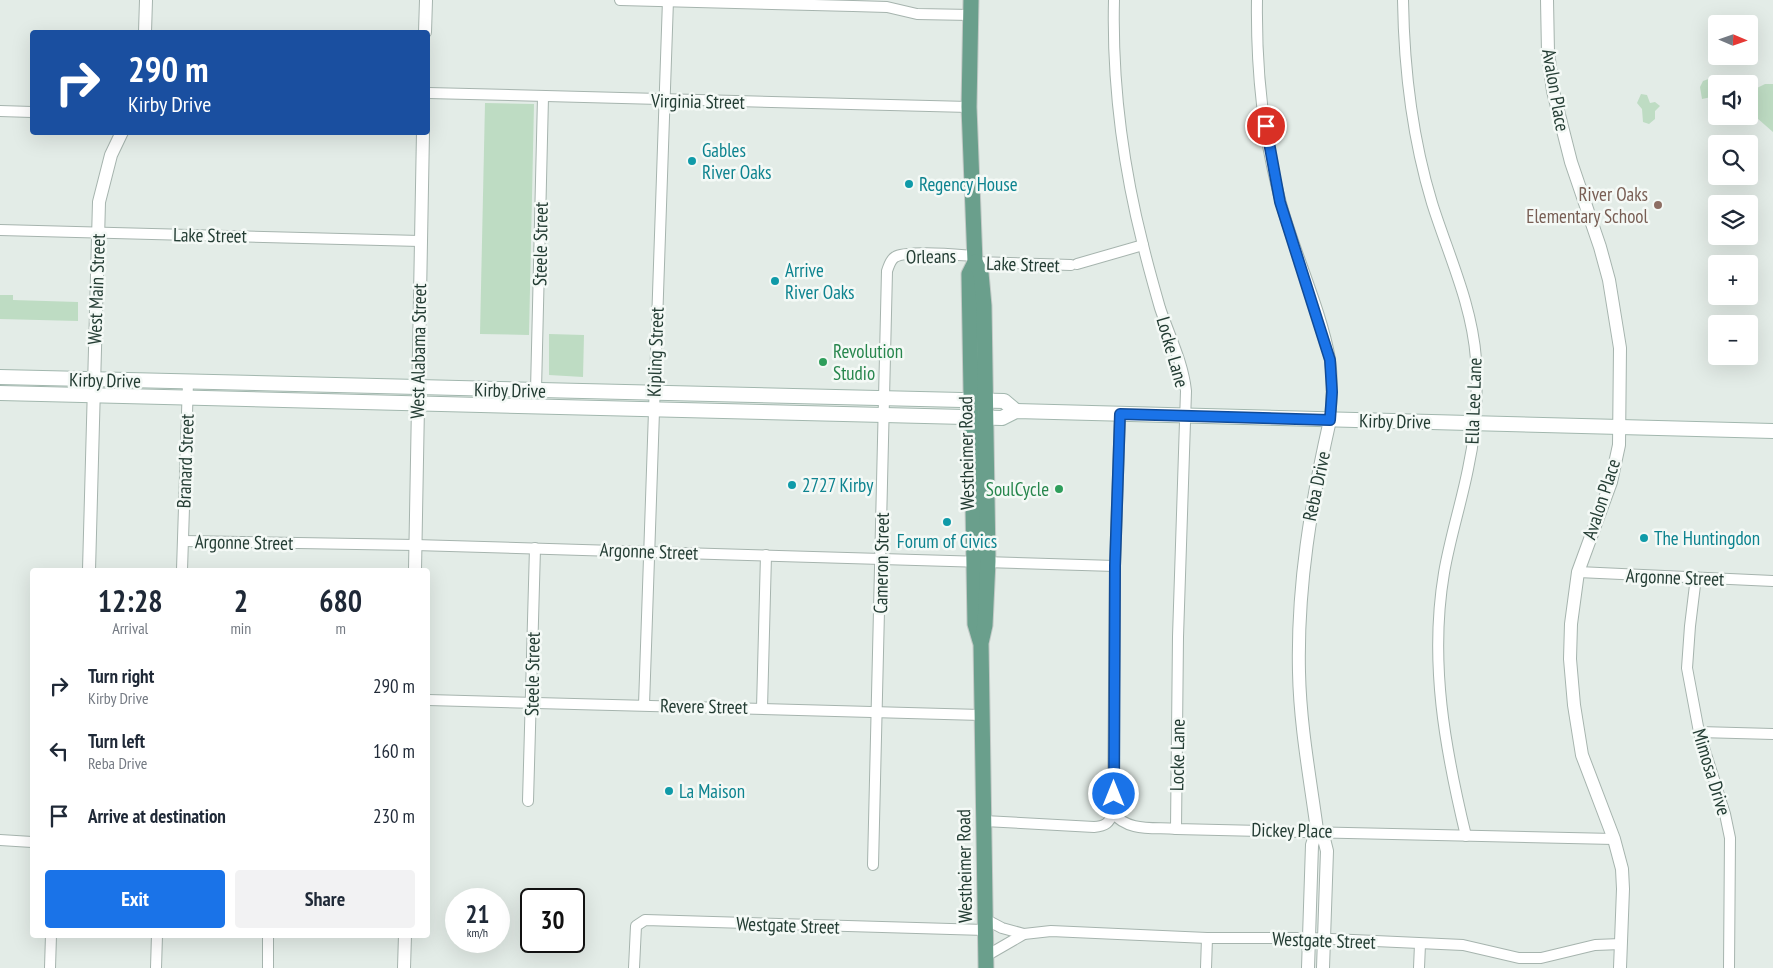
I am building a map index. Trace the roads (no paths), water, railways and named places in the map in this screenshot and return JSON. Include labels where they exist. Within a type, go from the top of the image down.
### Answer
[{"type":"main road","name":"Westheimer Road","points":[[971,7],[969,108],[975,259],[969,274],[978,400],[981,561],[975,624],[980,643],[986,962]]},
{"type":"main road","name":"Kirby Drive","points":[[0,377],[978,400],[1004,401],[1016,411]]},
{"type":"main road","points":[[283,384],[283,400]]},
{"type":"main road","points":[[512,405],[536,390]]},
{"type":"main road","name":"Kirby Drive","points":[[0,393],[1002,418],[1016,411],[1773,431]]},
{"type":"street","points":[[144,30],[146,0]]},
{"type":"street","points":[[425,30],[426,0]]},
{"type":"street","points":[[620,0],[887,7],[918,14],[971,7]]},
{"type":"street","name":"Locke Lane","points":[[1114,0],[1116,77],[1128,175],[1143,245],[1160,308],[1185,378],[1186,415],[1178,637],[1176,829]]},
{"type":"street","name":"Reba Drive","points":[[1257,0],[1260,78],[1268,142],[1280,202],[1330,360],[1332,392],[1330,420],[1313,496],[1300,596],[1301,710],[1317,830],[1312,845],[1308,968]]},
{"type":"street","name":"Ella Lee Lane","points":[[1403,0],[1406,68],[1416,138],[1432,203],[1458,277],[1471,325],[1476,358],[1476,423],[1469,468],[1444,574],[1438,656],[1442,720],[1448,758],[1466,836]]},
{"type":"street","name":"Avalon Place","points":[[1547,0],[1548,52],[1553,91],[1571,162],[1600,247],[1616,315],[1620,348],[1620,426],[1611,482],[1578,572],[1571,624],[1570,650],[1574,706],[1582,755],[1614,839],[1622,869],[1620,968]]},
{"type":"street","name":"Kipling Street","points":[[644,705],[653,393],[668,1]]},
{"type":"street","name":"Virginia Street","points":[[430,93],[969,108]]},
{"type":"street","name":"Steele Street","points":[[536,390],[543,97]]},
{"type":"street","points":[[0,111],[30,112]]},
{"type":"street","name":"West Main Street","points":[[89,568],[98,232],[103,181],[110,155],[120,135]]},
{"type":"street","name":"West Alabama Street","points":[[414,568],[423,135]]},
{"type":"street","name":"Lake Street","points":[[0,230],[420,241]]},
{"type":"street","name":"Lake Street","points":[[975,259],[1074,265],[1143,245]]},
{"type":"street","name":"Orleans","points":[[890,262],[896,256],[913,254],[975,259]]},
{"type":"street","name":"Cameron Street","points":[[873,865],[882,558],[887,271],[890,262]]},
{"type":"street","name":"Branard Street","points":[[182,568],[188,382]]},
{"type":"street","points":[[984,821],[1094,828],[1109,823],[1113,812],[1115,566],[1120,414]]},
{"type":"street","name":"Argonne Street","points":[[183,541],[535,548],[1115,566]]},
{"type":"street","name":"Steele Street","points":[[528,801],[535,548]]},
{"type":"street","points":[[762,708],[766,555]]},
{"type":"street","name":"Argonne Street","points":[[1578,572],[1773,581]]},
{"type":"street","name":"Mimosa Drive","points":[[1696,578],[1690,626],[1688,668],[1699,732],[1725,814],[1730,838],[1729,968]]},
{"type":"street","name":"Revere Street","points":[[430,700],[981,715]]},
{"type":"street","points":[[1699,732],[1773,734]]},
{"type":"street","name":"Dickey Place","points":[[1113,812],[1121,822],[1130,826],[1176,829],[1317,830],[1614,839]]},
{"type":"street","name":"Reba Drive","points":[[1317,830],[1324,839],[1327,851],[1323,968]]},
{"type":"street","points":[[0,840],[30,842]]},
{"type":"street","name":"Westgate Street","points":[[634,968],[636,926],[645,920],[985,925],[1024,934],[1052,931],[1207,938],[1309,938],[1463,945],[1519,963],[1569,949],[1621,944]]},
{"type":"street","name":"Westgate Street","points":[[986,962],[1024,934]]},
{"type":"street","points":[[50,968],[51,938]]},
{"type":"street","points":[[156,968],[157,938]]},
{"type":"street","points":[[268,938],[268,968]]},
{"type":"street","points":[[404,968],[405,938]]},
{"type":"street","points":[[1206,968],[1207,938]]},
{"type":"street","points":[[1419,968],[1420,944]]},
{"type":"place","name":"Gables River Oaks","points":[[692,161]]},
{"type":"place","name":"Regency House","points":[[909,184]]},
{"type":"place","name":"River Oaks Elementary School","points":[[1658,205]]},
{"type":"place","name":"Arrive River Oaks","points":[[775,281]]},
{"type":"place","name":"Revolution Studio","points":[[823,362]]},
{"type":"place","name":"2727 Kirby","points":[[792,485]]},
{"type":"place","name":"SoulCycle","points":[[1059,489]]},
{"type":"place","name":"Forum of Civics","points":[[947,522]]},
{"type":"place","name":"The Huntingdon","points":[[1644,538]]},
{"type":"place","name":"La Maison","points":[[669,791]]}]
